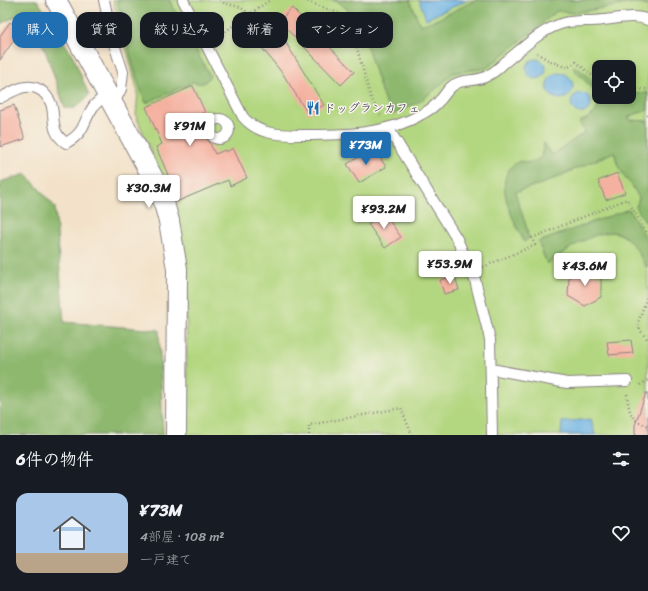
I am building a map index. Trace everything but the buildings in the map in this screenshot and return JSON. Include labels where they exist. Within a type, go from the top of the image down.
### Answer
[{"type":"street","points":[[56,0],[153,178],[163,200],[172,236],[177,269],[176,435]]},
{"type":"lane","points":[[0,98],[21,88],[30,86],[36,87],[48,96],[52,106],[54,129],[60,138],[66,142],[75,138],[82,129],[94,107],[110,100],[121,88],[123,72],[112,38],[104,0]]},
{"type":"lane","points":[[183,0],[243,117],[256,129],[288,135],[335,135],[388,128],[422,114],[439,102],[450,87],[461,81],[480,80],[489,76],[549,29],[565,23],[602,21],[628,17],[648,20]]},
{"type":"lane","points":[[228,125],[243,117]]},
{"type":"lane","points":[[388,128],[454,233],[475,280],[490,339],[492,435]]},
{"type":"lane","points":[[491,369],[567,384],[626,381]]},
{"type":"path","points":[[220,0],[224,3],[240,7],[247,12]]},
{"type":"path","points":[[253,12],[270,0]]},
{"type":"path","points":[[304,0],[340,14],[352,31],[371,98],[388,128]]},
{"type":"path","points":[[210,51],[227,30],[232,27]]},
{"type":"path","points":[[528,44],[539,55],[567,68],[576,62],[592,75]]},
{"type":"path","points":[[636,90],[648,89]]},
{"type":"path","points":[[471,271],[535,246],[532,238],[627,199],[648,235]]},
{"type":"path","points":[[648,294],[638,323],[640,330],[648,340]]},
{"type":"path","points":[[627,392],[629,411],[633,418],[648,425]]},
{"type":"path","points":[[309,435],[309,425],[401,408],[412,435]]},
{"type":"green space","points":[[0,0],[37,0],[45,12],[12,12],[12,18],[0,24]]},
{"type":"green space","points":[[113,0],[648,0],[648,435],[186,435],[187,279],[178,215],[136,116],[138,92],[126,48],[132,48],[132,12],[116,12]]},
{"type":"green space","points":[[117,0],[169,0],[175,12],[140,12],[140,48],[195,48],[210,76],[201,84],[193,82],[146,103],[129,48],[132,48],[132,12],[120,12]]},
{"type":"green space","points":[[332,0],[410,0],[420,25],[438,19],[475,0],[648,0],[648,6],[634,3],[573,13],[557,11],[487,68],[453,73],[419,102],[391,115],[382,94],[367,48],[393,48],[393,12],[350,12],[340,3]]},
{"type":"green space","points":[[44,48],[68,48],[73,56],[89,95],[75,108],[65,108]]},
{"type":"green space","points":[[576,66],[592,80],[592,89],[573,68]]},
{"type":"green space","points":[[648,93],[648,110],[628,118],[631,120],[648,121],[648,226],[636,207],[639,198],[618,166],[614,152],[544,183],[515,192],[528,232],[529,238],[524,242],[506,199],[506,177],[511,168],[520,161],[531,162],[536,161],[541,157],[544,143],[552,155],[585,132],[579,122],[592,115],[599,105],[636,104],[636,94]]},
{"type":"green space","points":[[26,174],[55,207],[64,322],[159,330],[163,435],[0,435],[0,182]]},
{"type":"green space","points":[[629,209],[647,240],[648,266],[646,267],[630,241],[622,235],[614,232],[604,233],[583,241],[547,264],[538,242]]},
{"type":"water","points":[[419,0],[468,0],[426,19]]},
{"type":"water","points":[[536,59],[543,62],[546,69],[543,76],[536,79],[529,76],[526,69],[529,62]]},
{"type":"water","points":[[560,73],[569,77],[573,86],[569,95],[560,99],[551,95],[547,86],[551,77]]},
{"type":"water","points":[[581,93],[588,96],[591,103],[588,110],[581,113],[574,110],[571,103],[574,96]]},
{"type":"water","points":[[591,419],[595,435],[561,435],[562,422]]},
{"type":"place","name":"ドッグランカフェ","points":[[313,108]]}]
